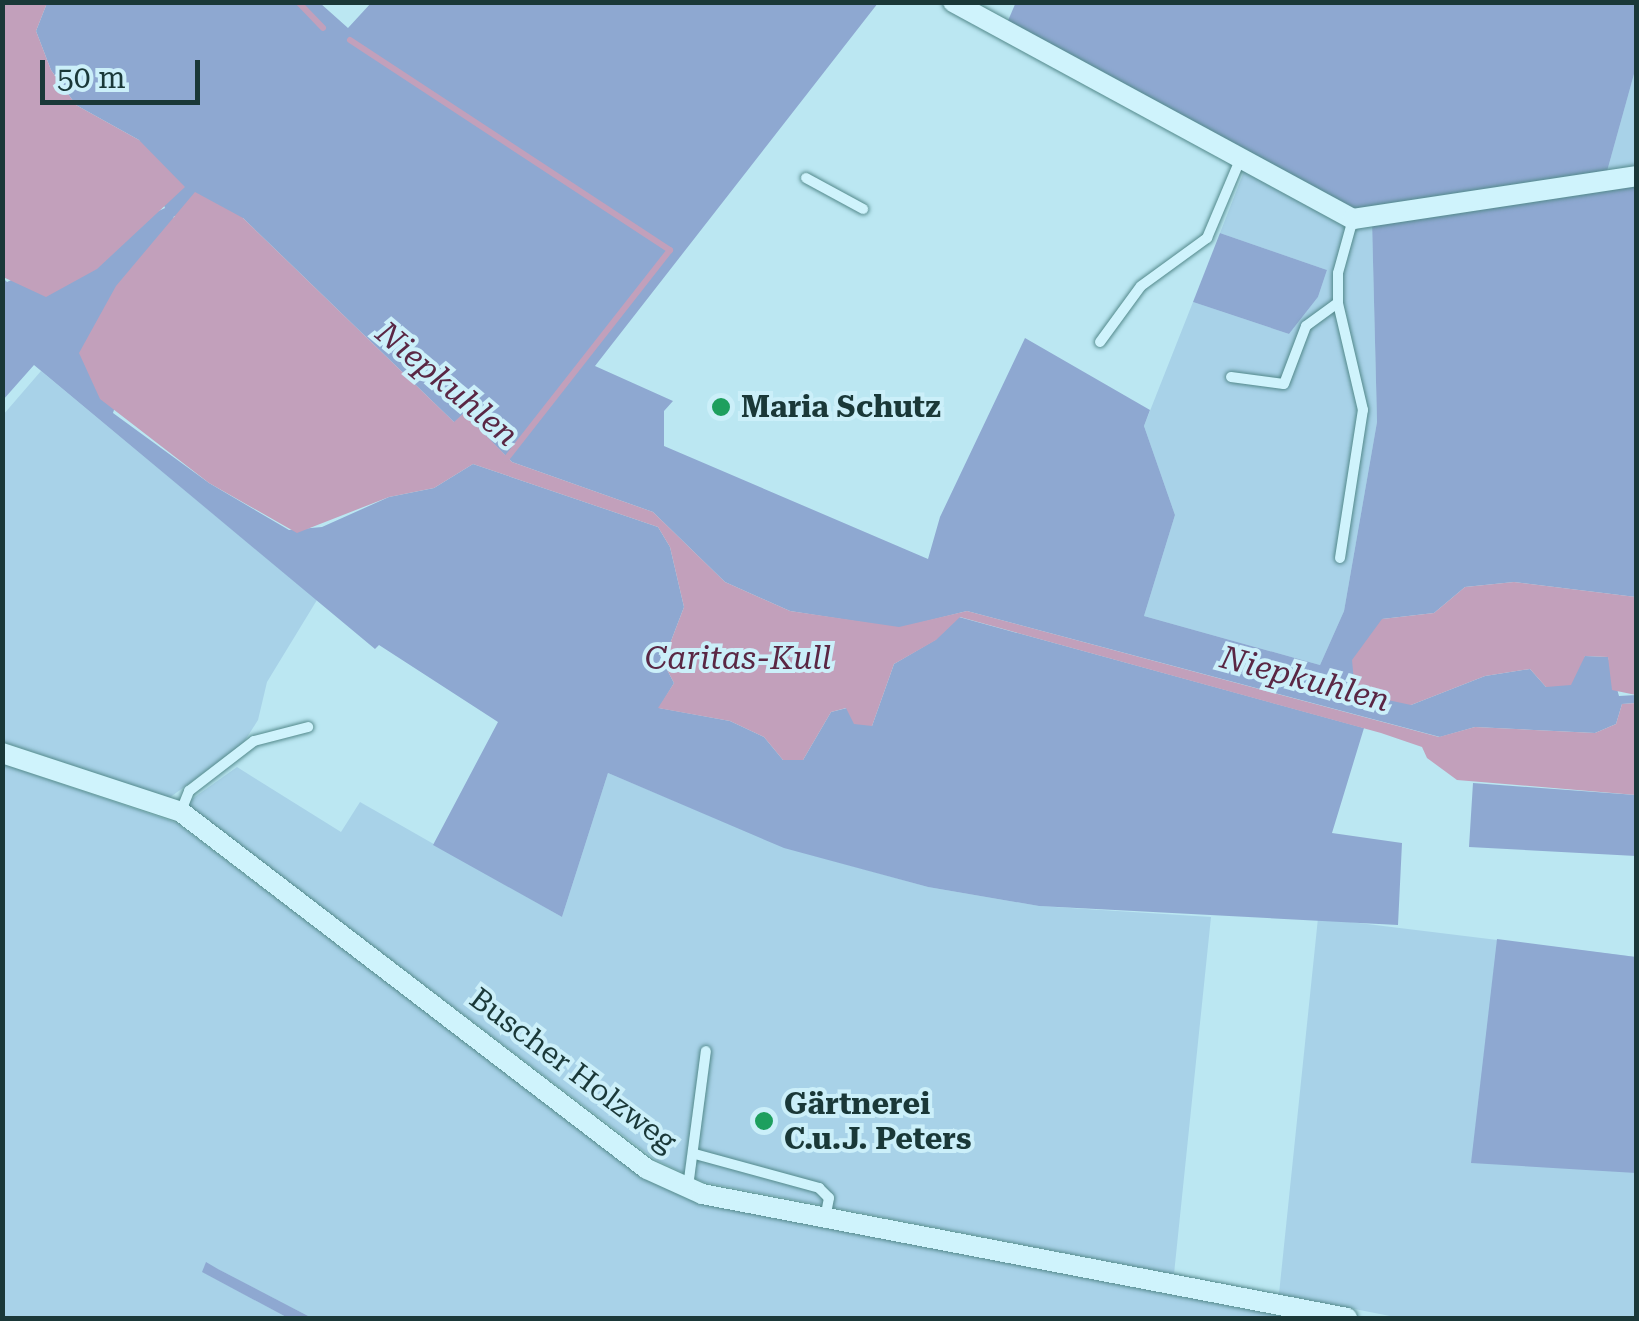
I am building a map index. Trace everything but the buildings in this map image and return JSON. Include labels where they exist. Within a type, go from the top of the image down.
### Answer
[{"type":"street","points":[[953,2],[1352,219],[1636,176]]},
{"type":"street","name":"Buscher Holzweg","points":[[2,753],[181,812],[647,1169],[688,1188],[825,1220],[1347,1318]]},
{"type":"lane","points":[[1100,342],[1141,286],[1207,238],[1240,160]]},
{"type":"lane","points":[[806,178],[863,209]]},
{"type":"lane","points":[[1340,558],[1364,410],[1338,303],[1338,273],[1352,219]]},
{"type":"lane","points":[[1232,377],[1269,387],[1284,384],[1306,326],[1338,303]]},
{"type":"lane","points":[[181,812],[188,791],[254,741],[308,727]]},
{"type":"lane","points":[[688,1188],[706,1051]]},
{"type":"lane","points":[[694,1154],[820,1188],[828,1198],[825,1220]]},
{"type":"shaded area","points":[[1016,2],[1636,3],[1636,67],[1606,175],[1351,214],[1007,23]]},
{"type":"shaded area","points":[[47,3],[320,3],[348,28],[371,3],[878,3],[595,366],[673,401],[664,411],[664,446],[928,559],[940,517],[1025,338],[1150,410],[1144,426],[1175,515],[1144,616],[1320,665],[1344,611],[1377,422],[1372,222],[1636,183],[1636,597],[1514,582],[1465,587],[1434,613],[1382,619],[1411,705],[1485,676],[1530,669],[1546,687],[1585,656],[1608,657],[1619,696],[1636,695],[1636,703],[1622,704],[1616,724],[1595,733],[1475,727],[1440,737],[967,611],[899,628],[790,611],[725,582],[653,512],[512,462],[463,414],[455,423],[243,218],[174,216],[113,413],[209,483],[289,530],[322,527],[389,497],[434,488],[473,464],[658,527],[670,547],[684,607],[663,662],[674,683],[659,708],[730,721],[764,737],[783,760],[803,760],[831,712],[847,708],[872,726],[894,664],[935,640],[959,617],[1364,728],[1332,833],[1402,843],[1398,925],[1039,906],[928,887],[784,848],[608,773],[562,917],[433,845],[498,722],[379,645],[375,649],[34,365],[3,400],[2,277],[7,282],[165,208],[139,140],[76,105],[51,70],[36,31]]},
{"type":"shaded area","points":[[1636,67],[1636,170],[1606,175]]},
{"type":"shaded area","points":[[1245,169],[1372,222],[1377,422],[1344,611],[1320,665],[1144,616],[1175,515],[1144,426],[1193,302],[1289,334],[1318,297],[1327,270],[1220,233]]},
{"type":"shaded area","points":[[1220,233],[1327,270],[1318,297],[1289,334],[1193,302]]},
{"type":"shaded area","points":[[41,371],[317,600],[267,682],[258,720],[242,745],[169,798],[3,742],[3,415]]},
{"type":"shaded area","points":[[3,764],[177,823],[644,1177],[697,1202],[1292,1318],[312,1318],[206,1263],[203,1272],[288,1318],[3,1318]]},
{"type":"shaded area","points":[[237,767],[341,832],[360,802],[562,917],[608,773],[784,847],[928,887],[1039,906],[1211,917],[1174,1274],[703,1182],[656,1160],[185,804]]},
{"type":"shaded area","points":[[1473,783],[1636,795],[1636,856],[1469,847]]},
{"type":"shaded area","points":[[1318,918],[1636,957],[1636,1318],[1400,1318],[1279,1294]]},
{"type":"shaded area","points":[[1497,939],[1636,957],[1636,1173],[1471,1163]]},
{"type":"shaded area","points":[[206,1262],[312,1318],[288,1318],[202,1272]]},
{"type":"water","points":[[2,3],[47,3],[36,31],[51,70],[76,105],[139,140],[185,187],[97,269],[46,297],[3,277]]},
{"type":"water","name":"Caritas-Kull","points":[[195,192],[243,218],[454,422],[464,413],[512,462],[653,512],[725,582],[790,611],[899,627],[967,611],[1439,737],[1475,727],[1595,733],[1616,724],[1622,704],[1636,703],[1636,795],[1457,780],[1427,758],[1422,747],[1381,733],[960,617],[936,640],[894,664],[872,726],[854,724],[846,708],[831,712],[803,760],[783,760],[764,737],[730,721],[658,708],[674,683],[663,662],[684,607],[670,547],[658,527],[473,464],[434,488],[389,497],[297,533],[209,483],[100,399],[79,353],[116,286]]},
{"type":"water","points":[[1514,582],[1636,597],[1636,695],[1612,690],[1608,657],[1585,656],[1571,685],[1546,687],[1530,669],[1485,676],[1411,705],[1355,693],[1352,660],[1382,619],[1434,613],[1465,587]]},
{"type":"waterway","points":[[298,2],[323,28]]},
{"type":"waterway","name":"Niepkuhlen","points":[[350,40],[670,250],[506,459]]},
{"type":"place","name":"Maria Schutz","points":[[721,407]]},
{"type":"place","name":"Gärtnerei C.u.J. Peters","points":[[764,1121]]}]
